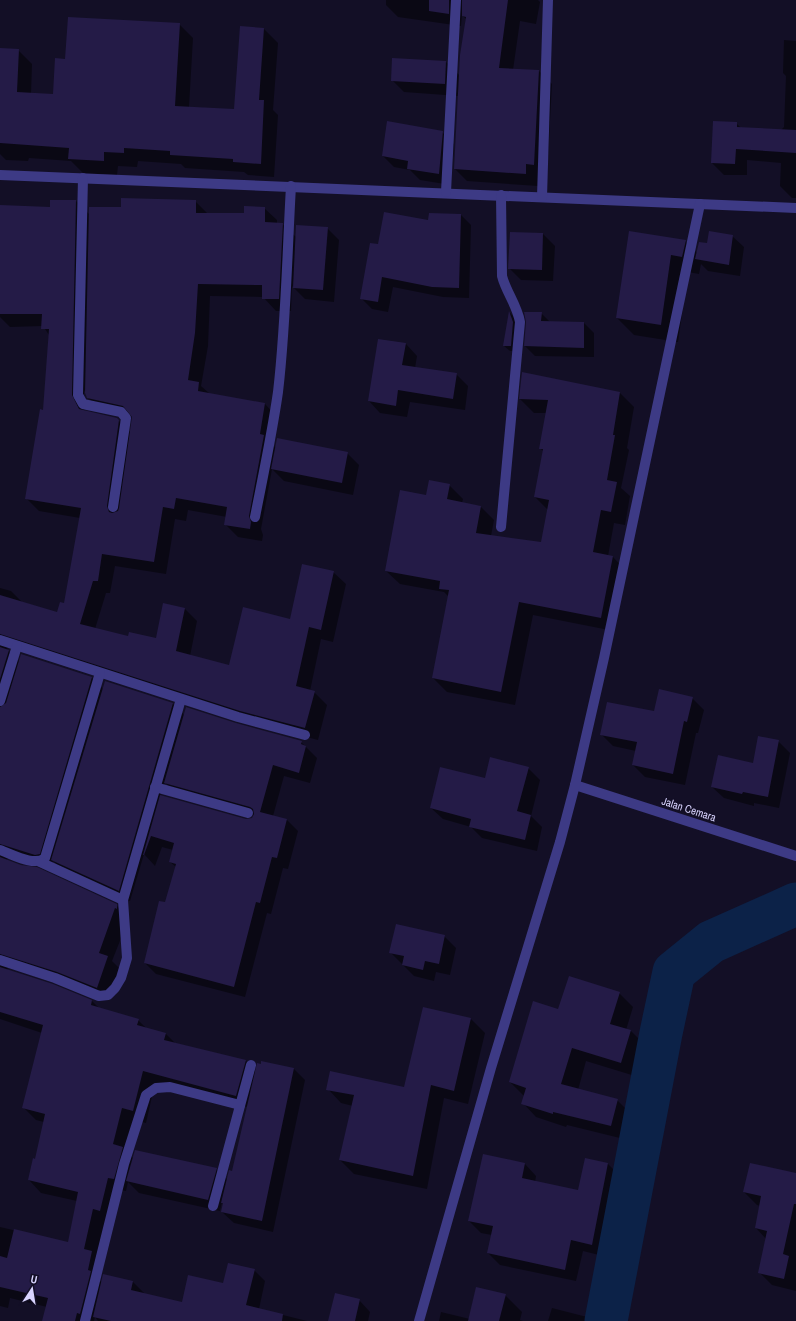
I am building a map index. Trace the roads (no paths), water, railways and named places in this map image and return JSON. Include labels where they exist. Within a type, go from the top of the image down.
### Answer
[{"type":"street","points":[[446,192],[456,0]]},
{"type":"street","points":[[542,197],[548,0]]},
{"type":"street","points":[[0,174],[796,208]]},
{"type":"street","points":[[83,178],[78,395],[83,404],[121,412],[126,418],[113,507]]},
{"type":"street","points":[[254,517],[264,475],[278,392],[284,327],[290,186]]},
{"type":"street","points":[[501,195],[502,276],[504,286],[519,313],[520,322],[501,528]]},
{"type":"street","points":[[419,1321],[491,1068],[560,842],[575,785],[604,658],[700,204]]},
{"type":"street","points":[[0,640],[181,700],[305,735]]},
{"type":"street","points":[[0,701],[17,646]]},
{"type":"street","points":[[40,862],[45,858],[100,673]]},
{"type":"street","points":[[0,960],[55,978],[90,994],[99,996],[108,995],[115,988],[121,978],[127,958],[123,900],[181,700]]},
{"type":"street","name":"Jalan Cemara","points":[[575,785],[796,856]]},
{"type":"street","points":[[156,787],[248,813]]},
{"type":"street","points":[[0,850],[34,862],[40,862],[123,900]]},
{"type":"street","points":[[213,1206],[251,1065]]},
{"type":"street","points":[[85,1321],[124,1164],[146,1095],[156,1088],[170,1087],[240,1105]]},
{"type":"waterway","points":[[606,1321],[674,972],[711,942],[796,904]]}]
